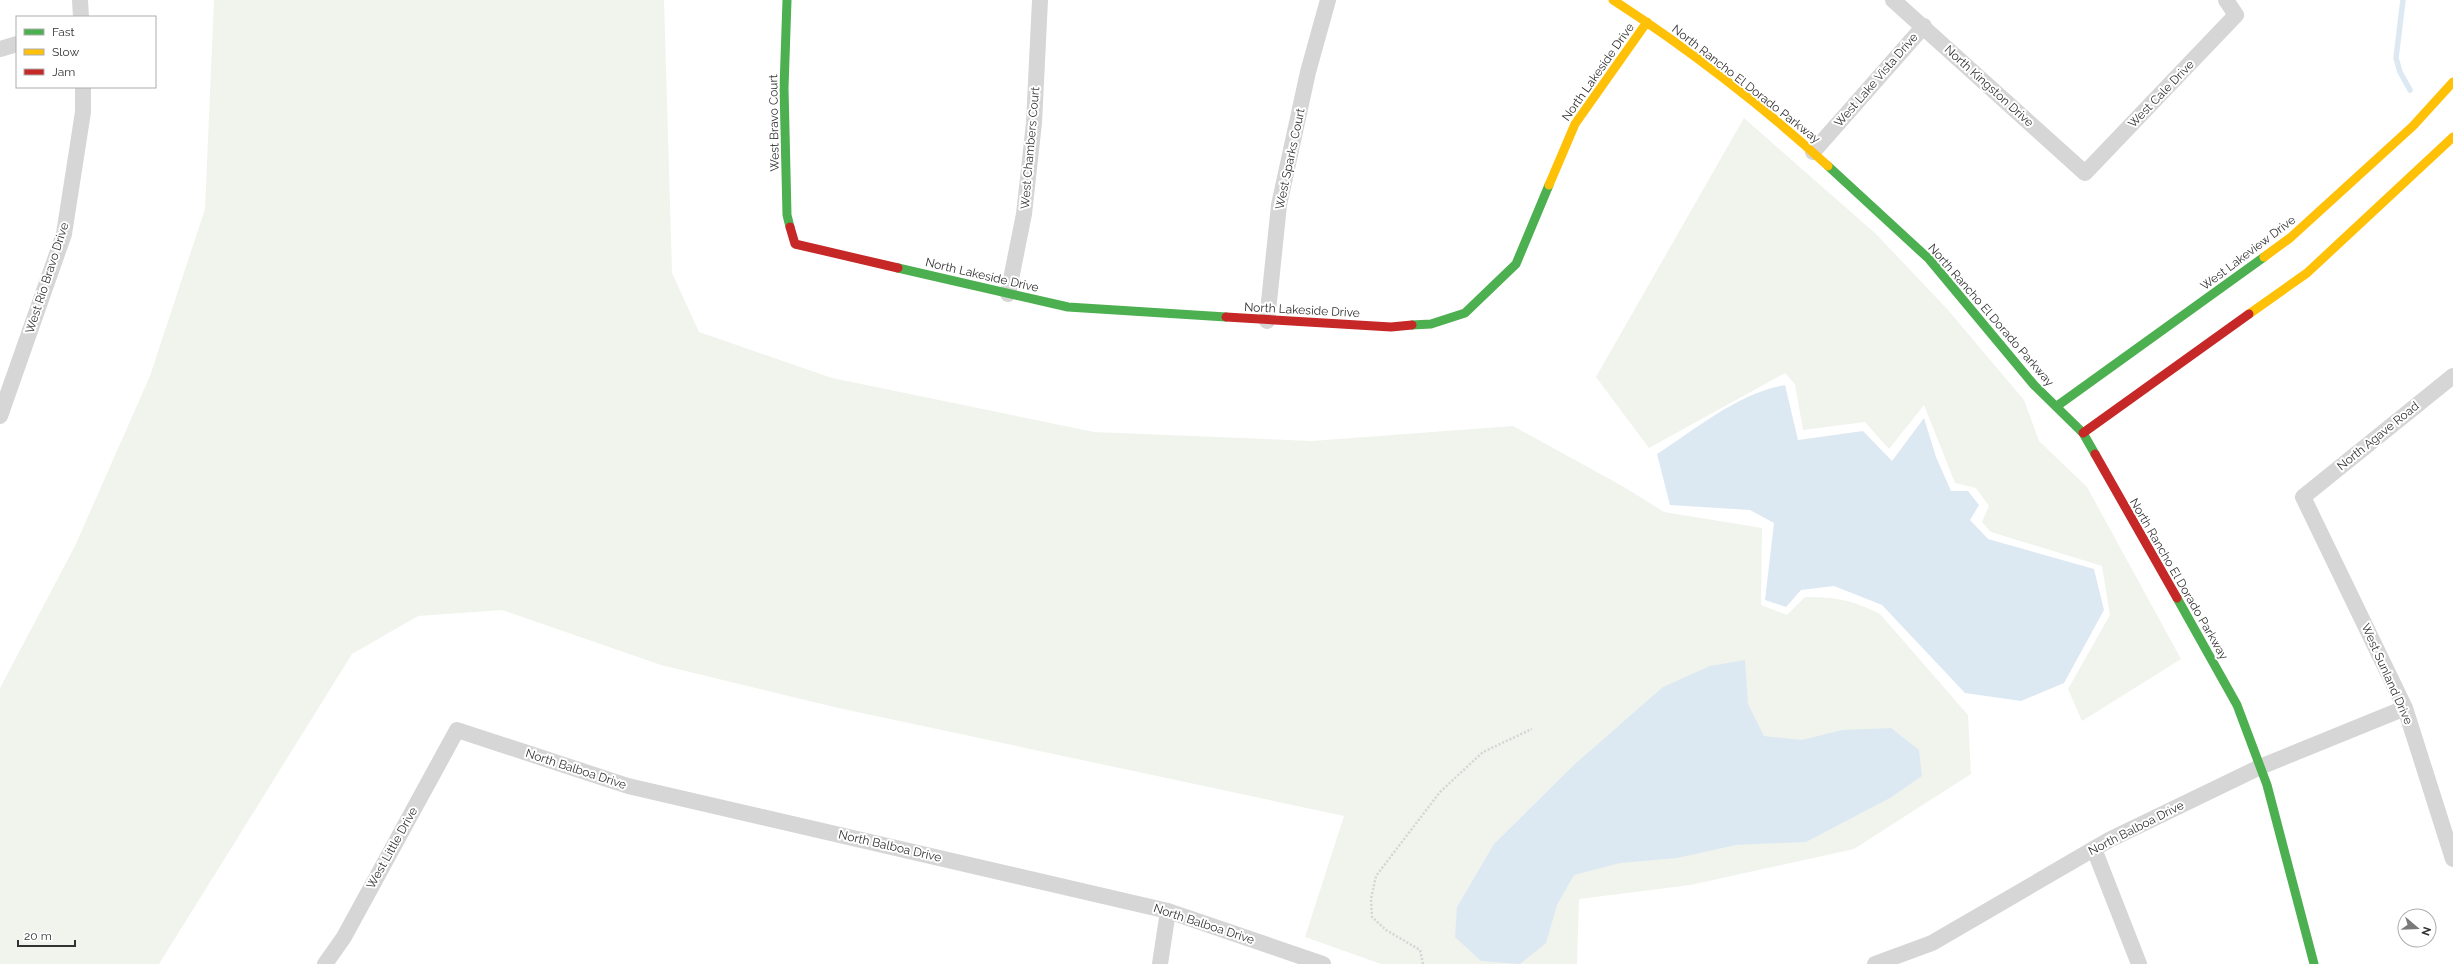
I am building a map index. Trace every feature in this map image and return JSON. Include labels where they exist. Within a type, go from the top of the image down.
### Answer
[{"type":"street","points":[[80,0],[81,16]]},
{"type":"street","name":"West Bravo Court","points":[[787,0],[784,88],[788,215],[795,244]]},
{"type":"street","name":"West Chambers Court","points":[[1008,294],[1024,214],[1034,123],[1040,0]]},
{"type":"street","name":"West Sparks Court","points":[[1267,321],[1279,205],[1308,72],[1328,0]]},
{"type":"street","name":"North Rancho El Dorado Parkway","points":[[1613,0],[1647,22],[1791,132],[1929,258],[2034,386],[2057,406],[2083,433],[2237,705],[2267,785],[2314,964]]},
{"type":"street","name":"North Kingston Drive","points":[[1893,0],[1924,26],[2085,173]]},
{"type":"street","name":"West Cale Drive","points":[[2085,173],[2236,15],[2226,0]]},
{"type":"street","name":"North Lakeside Drive","points":[[795,244],[1068,307],[1267,321],[1391,327],[1431,324],[1465,313],[1516,264],[1575,124],[1647,22]]},
{"type":"street","name":"West Lake Vista Drive","points":[[1813,152],[1924,26]]},
{"type":"street","points":[[0,49],[16,44]]},
{"type":"street","name":"West Lakeview Drive","points":[[2057,406],[2290,238],[2413,126],[2453,82]]},
{"type":"street","name":"West Rio Bravo Drive","points":[[0,416],[64,234],[83,112],[83,88]]},
{"type":"street","points":[[2083,433],[2307,273],[2453,137]]},
{"type":"street","name":"North Agave Road","points":[[2303,497],[2453,376]]},
{"type":"street","name":"West Sunland Drive","points":[[2303,497],[2405,708],[2453,859]]},
{"type":"street","name":"North Balboa Drive","points":[[1877,964],[1932,943],[2094,849],[2260,767],[2405,708]]},
{"type":"street","name":"North Balboa Drive","points":[[457,730],[628,786],[1168,911],[1323,964]]},
{"type":"street","name":"West Little Drive","points":[[325,964],[344,937],[457,730]]},
{"type":"street","points":[[2094,849],[2139,964]]},
{"type":"street","points":[[1160,964],[1168,911]]},
{"type":"path","points":[[1423,964],[1423,956],[1420,950],[1386,930],[1372,917],[1371,899],[1376,876],[1440,792],[1483,752],[1532,728]]},
{"type":"shaded area","points":[[214,0],[664,0],[672,273],[699,332],[832,378],[1094,432],[1312,441],[1513,426],[1624,487],[1664,512],[1762,528],[1761,605],[1787,615],[1805,597],[1826,598],[1852,602],[1880,614],[1968,715],[1971,774],[1854,849],[1690,885],[1579,899],[1577,964],[1381,964],[1305,937],[1344,816],[834,707],[661,665],[502,610],[418,616],[352,654],[159,964],[0,964],[0,688],[75,546],[150,376],[205,209]]},
{"type":"shaded area","points":[[1744,118],[1876,234],[1948,310],[2024,400],[2039,441],[2087,487],[2181,659],[2082,721],[2068,689],[2110,615],[2102,566],[1991,532],[1982,522],[1989,506],[1976,488],[1955,483],[1924,405],[1889,449],[1865,422],[1803,430],[1795,384],[1785,373],[1649,448],[1596,377]]},
{"type":"shaded area","points":[[1785,385],[1798,440],[1863,431],[1892,461],[1924,418],[1936,457],[1951,491],[1968,491],[1979,505],[1970,520],[1988,539],[2094,569],[2104,610],[2064,683],[2021,701],[1965,693],[1882,605],[1834,586],[1801,590],[1786,607],[1765,600],[1774,523],[1750,510],[1670,505],[1657,454],[1702,423],[1734,404],[1768,389]]},
{"type":"shaded area","points":[[1745,660],[1748,704],[1764,736],[1802,740],[1842,730],[1891,728],[1919,750],[1922,776],[1890,798],[1806,842],[1736,845],[1677,858],[1620,863],[1574,875],[1557,905],[1546,943],[1520,964],[1481,961],[1455,937],[1457,907],[1494,844],[1576,763],[1663,687],[1710,666]]},
{"type":"waterway","points":[[2403,0],[2396,58],[2400,72],[2410,90]]},
{"type":"traffic: fast","points":[[787,0],[784,88],[787,215],[790,227]]},
{"type":"traffic: fast","points":[[1828,166],[1929,259],[2034,385],[2083,433],[2095,454]]},
{"type":"traffic: fast","points":[[1412,325],[1431,324],[1465,313],[1516,264],[1549,185]]},
{"type":"traffic: fast","points":[[2057,406],[2264,257]]},
{"type":"traffic: fast","points":[[898,268],[1068,307],[1226,317]]},
{"type":"traffic: fast","points":[[2177,598],[2237,705],[2267,785],[2314,964]]},
{"type":"traffic: slow","points":[[1613,0],[1641,18],[1724,78],[1778,122],[1828,166]]},
{"type":"traffic: slow","points":[[1549,185],[1575,124],[1647,22]]},
{"type":"traffic: slow","points":[[2264,257],[2290,238],[2413,126],[2453,82]]},
{"type":"traffic: slow","points":[[2249,314],[2307,273],[2453,137]]},
{"type":"traffic: jam","points":[[790,227],[795,244],[898,268]]},
{"type":"traffic: jam","points":[[2083,433],[2249,314]]},
{"type":"traffic: jam","points":[[1226,317],[1391,327],[1412,325]]},
{"type":"traffic: jam","points":[[2095,454],[2177,598]]}]
